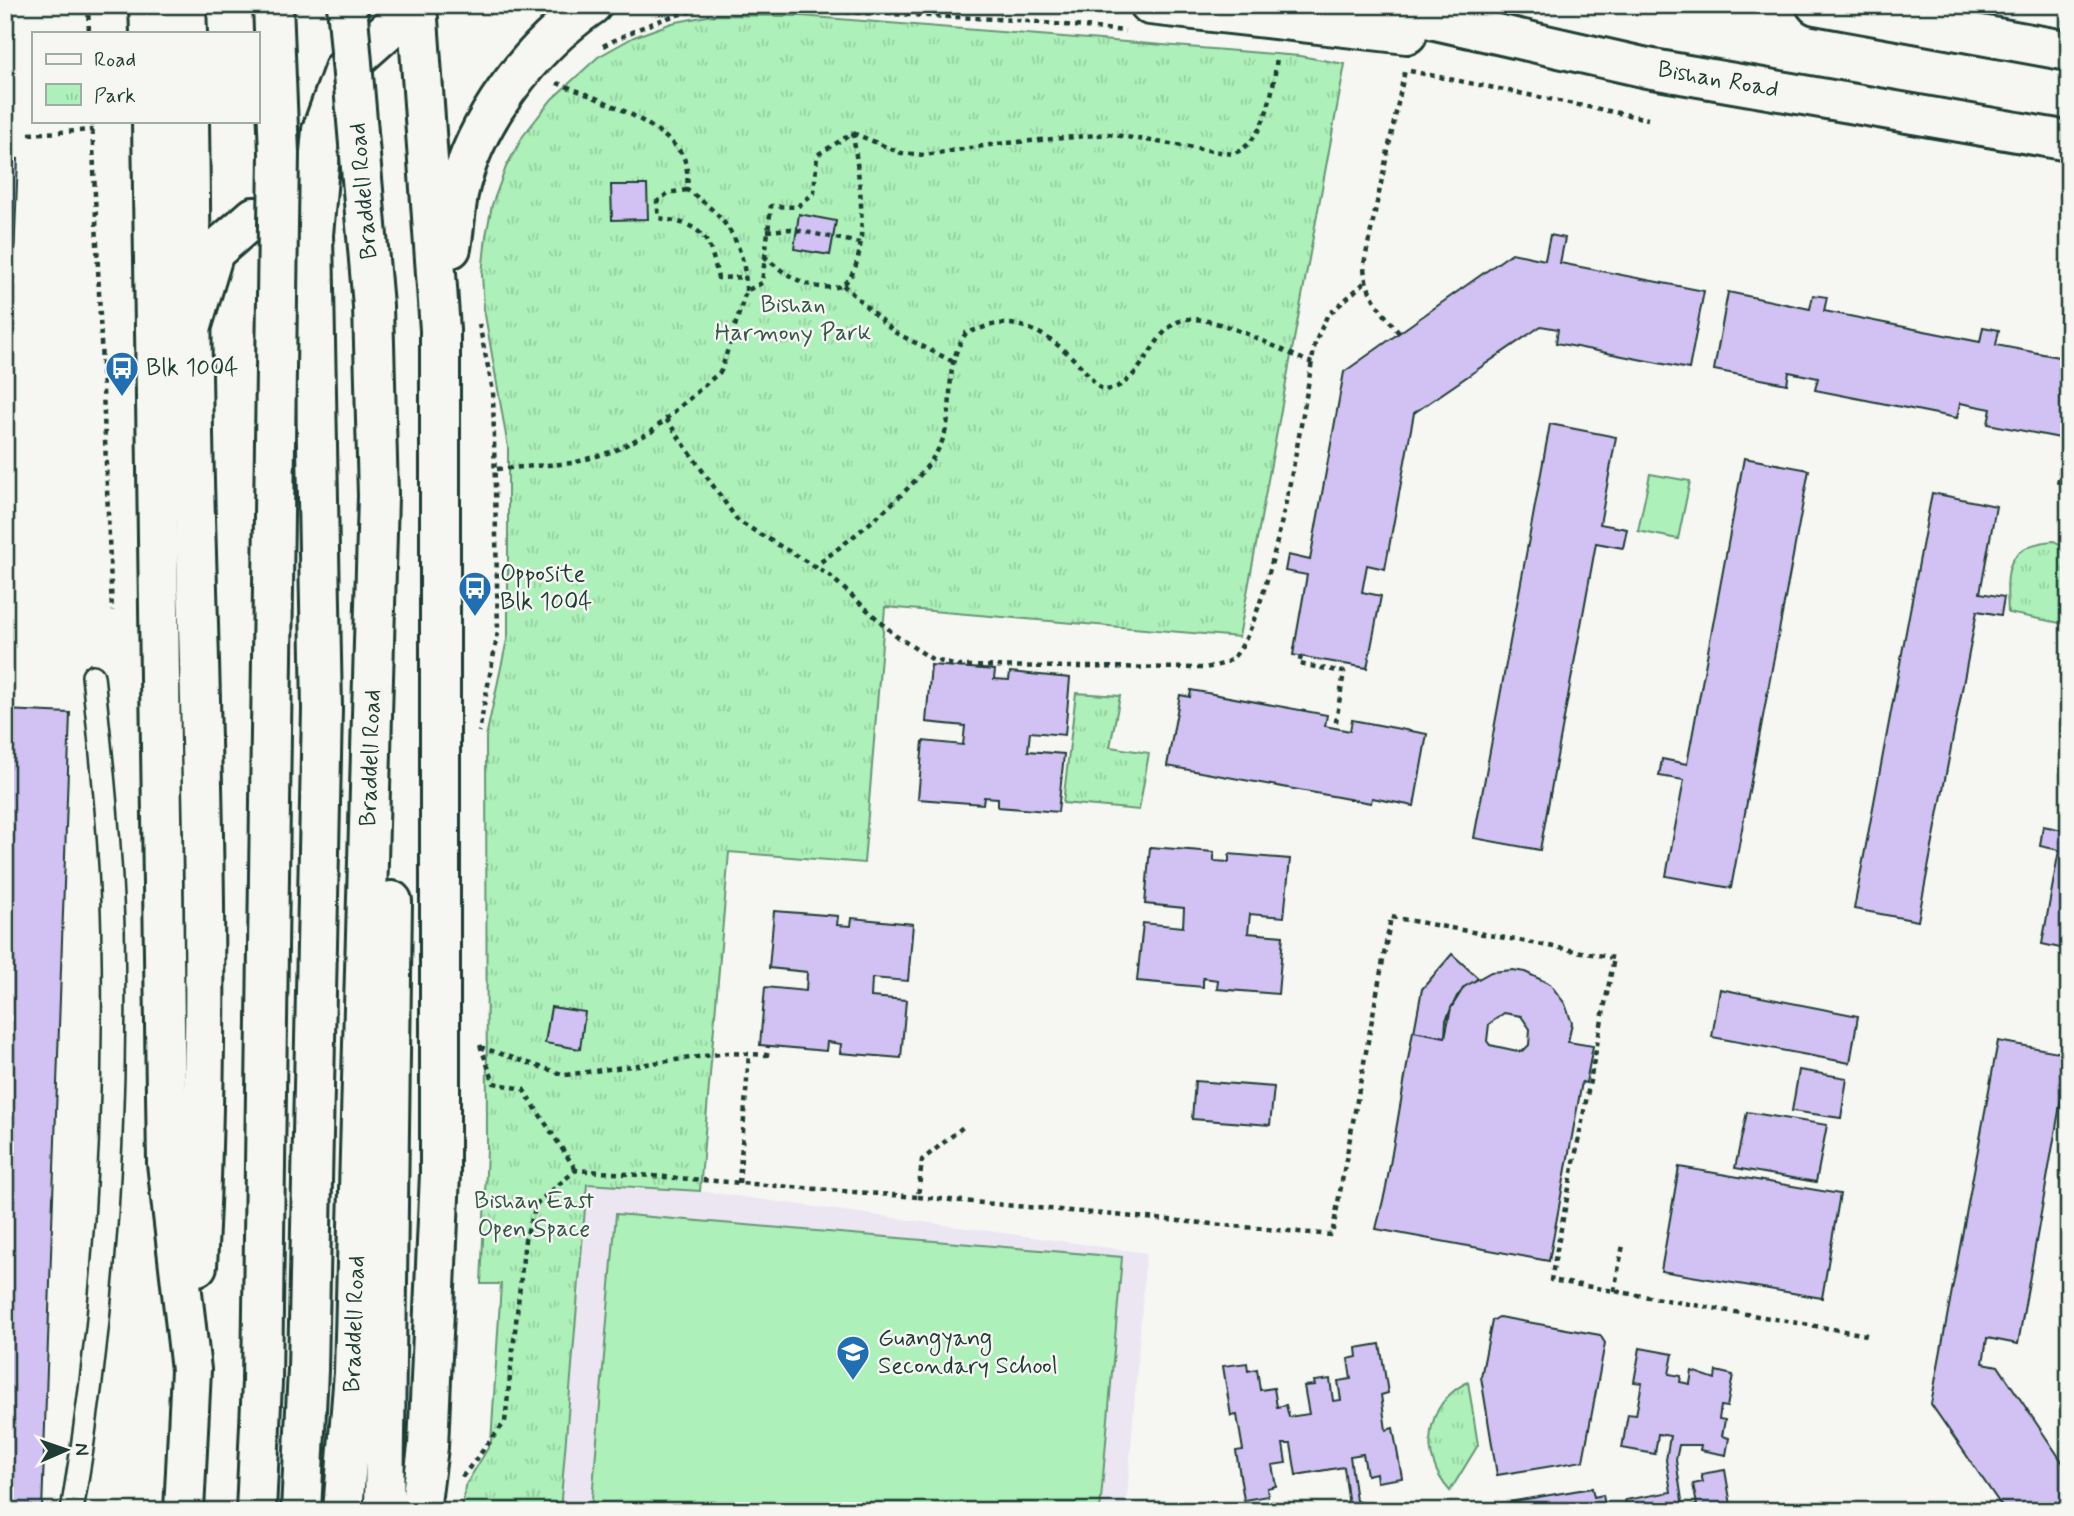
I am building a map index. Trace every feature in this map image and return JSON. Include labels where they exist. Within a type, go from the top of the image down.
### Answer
[{"type":"main road","points":[[149,5],[150,32]]},
{"type":"main road","points":[[186,5],[187,32]]},
{"type":"main road","points":[[256,1511],[262,1382],[279,153],[273,5]]},
{"type":"main road","name":"Braddell Road","points":[[343,1511],[371,1373],[393,923],[373,306],[347,5]]},
{"type":"main road","points":[[301,1511],[308,1370],[322,709],[313,235],[322,130],[344,69],[417,5]]},
{"type":"main road","points":[[417,5],[440,330],[440,1174],[428,1447],[420,1511]]},
{"type":"main road","points":[[440,330],[459,193],[483,128],[527,65],[593,5]]},
{"type":"main road","name":"Bishan Road","points":[[1369,5],[1579,54],[2069,141]]},
{"type":"main road","points":[[1816,5],[2069,51]]},
{"type":"main road","points":[[1139,18],[1579,54]]},
{"type":"main road","points":[[152,122],[167,1163],[191,1370]]},
{"type":"main road","points":[[184,1511],[203,1158],[202,716],[188,122]]},
{"type":"main road","points":[[193,322],[214,252],[254,217],[290,220],[313,235]]},
{"type":"main road","points":[[371,1373],[384,1511]]},
{"type":"lane","points":[[72,1511],[89,1414],[103,1277],[114,1047],[113,928],[107,816],[93,676]]},
{"type":"path","points":[[88,5],[89,32]]},
{"type":"path","points":[[599,48],[648,23],[680,12],[717,6],[1017,20],[1139,18]]},
{"type":"path","points":[[853,133],[901,153],[925,155],[1087,134],[1108,134],[1232,154],[1247,147],[1261,122],[1275,77],[1278,46]]},
{"type":"path","points":[[1392,68],[1648,119]]},
{"type":"path","points":[[1399,333],[1364,283],[1364,264],[1405,71]]},
{"type":"path","points":[[548,94],[564,76]]},
{"type":"path","points":[[556,83],[592,96],[661,134],[683,155],[688,178],[687,190]]},
{"type":"path","points":[[92,122],[112,611]]},
{"type":"path","points":[[29,134],[93,130]]},
{"type":"path","points":[[746,291],[762,283],[771,206],[797,207],[814,193],[817,155],[853,133]]},
{"type":"path","points":[[764,256],[778,269],[815,286],[834,288],[843,285],[857,262],[860,243],[860,207],[853,133]]},
{"type":"path","points":[[497,469],[547,467],[614,451],[651,432],[721,371],[746,291],[746,277],[735,236],[708,204],[687,190],[668,192],[657,202],[659,218],[687,222],[703,234],[713,255],[718,278],[746,277]]},
{"type":"path","points":[[767,230],[791,229],[860,243]]},
{"type":"path","points":[[666,419],[738,520],[813,568],[829,575],[896,636],[932,659],[957,666],[1205,668],[1232,660],[1245,641],[1264,598],[1315,343],[1327,316],[1364,283]]},
{"type":"path","points":[[843,285],[894,332],[952,361]]},
{"type":"path","points":[[476,311],[494,391],[498,632],[477,742]]},
{"type":"path","points":[[813,568],[872,522],[930,460],[943,439],[950,413],[952,361],[967,333],[996,324],[1014,324],[1042,334],[1097,386],[1105,390],[1116,389],[1149,358],[1162,334],[1176,321],[1192,318],[1217,324],[1311,363]]},
{"type":"path","points":[[2058,484],[2069,430]]},
{"type":"path","points":[[1301,656],[1299,664],[1344,672],[1335,728]]},
{"type":"path","points":[[457,1484],[505,1422],[525,1240],[537,1203],[576,1170],[918,1197],[1332,1235],[1391,917],[1614,958],[1551,1280],[1867,1335]]},
{"type":"path","points":[[480,1033],[480,1047],[494,1083],[523,1089],[576,1170]]},
{"type":"path","points":[[480,1047],[565,1075],[727,1053],[767,1055],[768,1045]]},
{"type":"path","points":[[739,1183],[749,1054]]},
{"type":"path","points":[[918,1197],[922,1160],[963,1127]]},
{"type":"path","points":[[1614,1291],[1623,1245]]},
{"type":"shaded area","name":"Guangyang Secondary School","points":[[587,1184],[700,1191],[1146,1253],[1126,1511],[560,1511]]},
{"type":"green space","name":"Bishan Harmony Park","points":[[712,15],[801,16],[1300,56],[1345,64],[1239,637],[885,607],[864,863],[729,852],[700,1191],[587,1184],[560,1511],[462,1511],[465,1486],[491,1443],[501,1284],[481,1284],[487,1150],[486,737],[508,635],[508,447],[484,309],[482,274],[486,236],[492,205],[506,167],[523,136],[552,99],[598,57],[634,37],[672,23]]},
{"type":"green space","points":[[1650,474],[1690,481],[1678,539],[1638,531]]},
{"type":"green space","points":[[2054,541],[2066,548],[2069,558],[2065,624],[2008,613],[2007,584],[2011,562],[2025,548]]},
{"type":"green space","points":[[1076,693],[1120,696],[1110,747],[1149,753],[1139,810],[1063,803]]},
{"type":"green space","name":"Guangyang Secondary School","points":[[616,1214],[1122,1257],[1100,1511],[591,1511]]},
{"type":"green space","points":[[1468,1382],[1478,1445],[1450,1491],[1434,1463],[1430,1447],[1431,1432],[1442,1403],[1453,1391]]},
{"type":"building","points":[[5,158],[18,159],[5,479]]},
{"type":"building","points":[[611,185],[647,185],[648,219],[612,220]]},
{"type":"building","points":[[799,214],[836,221],[830,255],[794,249]]},
{"type":"building","points":[[1550,235],[1565,238],[1560,263],[1704,291],[1689,369],[1556,343],[1558,329],[1541,326],[1414,413],[1385,569],[1367,565],[1362,592],[1381,596],[1367,668],[1293,655],[1307,575],[1285,571],[1288,555],[1310,560],[1344,372],[1512,253],[1545,260]]},
{"type":"building","points":[[1728,292],[1810,309],[1813,295],[1827,297],[1824,311],[1980,342],[1983,327],[1999,330],[1996,345],[2069,359],[2069,390],[2060,438],[1988,424],[1991,409],[1960,403],[1957,418],[1815,390],[1818,378],[1789,372],[1787,384],[1714,370]]},
{"type":"building","points":[[1550,424],[1616,437],[1600,524],[1627,529],[1623,548],[1596,543],[1540,850],[1474,838]]},
{"type":"building","points":[[1744,458],[1809,470],[1731,888],[1666,876],[1684,780],[1659,776],[1662,759],[1687,764]]},
{"type":"building","points":[[1932,493],[1996,506],[1980,593],[2004,597],[2001,615],[1977,611],[1918,921],[1854,909]]},
{"type":"building","points":[[931,665],[995,670],[994,679],[1009,680],[1010,672],[1070,678],[1065,735],[1030,732],[1028,751],[1064,754],[1058,812],[998,807],[998,798],[984,797],[983,804],[918,799],[923,741],[963,745],[965,726],[926,722]]},
{"type":"building","points":[[1191,690],[1327,715],[1325,726],[1350,731],[1352,720],[1427,734],[1414,806],[1372,798],[1371,803],[1167,766],[1180,695],[1190,697]]},
{"type":"building","points":[[5,710],[70,713],[42,1511],[5,1511]]},
{"type":"building","points":[[2069,801],[2069,950],[2042,944],[2059,850],[2040,846],[2043,826],[2063,830]]},
{"type":"building","points":[[1150,847],[1214,852],[1214,861],[1229,862],[1229,854],[1290,859],[1284,917],[1250,914],[1248,933],[1283,936],[1278,994],[1217,989],[1218,980],[1203,978],[1203,987],[1137,981],[1143,923],[1183,927],[1184,908],[1145,904]]},
{"type":"building","points":[[774,911],[838,916],[837,925],[851,926],[852,918],[913,924],[908,981],[872,978],[871,997],[906,1000],[901,1058],[840,1053],[841,1044],[827,1042],[826,1051],[760,1045],[765,987],[806,991],[807,972],[769,968]]},
{"type":"building","points":[[1452,954],[1478,978],[1457,996],[1446,1020],[1445,1037],[1414,1032],[1422,989]]},
{"type":"building","points":[[1491,972],[1525,972],[1550,984],[1565,1004],[1572,1023],[1568,1042],[1593,1046],[1586,1083],[1582,1082],[1549,1261],[1376,1229],[1386,1188],[1413,1031],[1445,1037],[1451,1008],[1464,987]],"holes":[[[1504,1013],[1521,1016],[1530,1029],[1529,1045],[1522,1052],[1490,1045],[1487,1041],[1489,1024]]]},
{"type":"building","points":[[1720,989],[1858,1016],[1850,1063],[1712,1037]]},
{"type":"building","points":[[551,1007],[585,1012],[580,1049],[545,1043]]},
{"type":"building","points":[[1998,1041],[2069,1054],[2018,1344],[1987,1338],[1983,1363],[1998,1366],[2069,1472],[2069,1511],[2005,1511],[1931,1404]]},
{"type":"building","points":[[1799,1070],[1847,1078],[1841,1118],[1792,1111]]},
{"type":"building","points":[[1195,1081],[1274,1087],[1270,1125],[1192,1119]]},
{"type":"building","points":[[1747,1112],[1827,1125],[1816,1182],[1735,1168]]},
{"type":"building","points":[[1679,1167],[1840,1194],[1822,1298],[1661,1271]]},
{"type":"building","points":[[1499,1317],[1600,1335],[1605,1343],[1583,1461],[1497,1475],[1481,1377],[1492,1321]]},
{"type":"building","points":[[1380,1344],[1388,1393],[1381,1395],[1386,1430],[1393,1428],[1402,1478],[1377,1482],[1376,1473],[1367,1475],[1363,1454],[1350,1456],[1356,1501],[1378,1508],[1379,1503],[1405,1508],[1404,1511],[1346,1511],[1348,1499],[1344,1467],[1296,1475],[1291,1444],[1283,1444],[1286,1463],[1272,1465],[1276,1486],[1267,1488],[1268,1496],[1244,1500],[1236,1451],[1243,1450],[1237,1415],[1231,1416],[1223,1366],[1247,1363],[1248,1371],[1257,1369],[1260,1390],[1274,1388],[1277,1407],[1286,1405],[1289,1417],[1309,1414],[1304,1386],[1315,1385],[1314,1381],[1330,1379],[1333,1401],[1341,1400],[1338,1381],[1351,1379],[1348,1359],[1357,1357],[1356,1348]]},
{"type":"building","points":[[1640,1348],[1673,1354],[1669,1374],[1681,1376],[1680,1382],[1690,1384],[1692,1371],[1715,1379],[1716,1371],[1733,1375],[1727,1407],[1721,1406],[1719,1419],[1725,1420],[1722,1436],[1729,1438],[1726,1455],[1700,1450],[1701,1445],[1679,1445],[1676,1460],[1683,1507],[1697,1505],[1693,1484],[1703,1482],[1701,1474],[1725,1470],[1732,1511],[1627,1511],[1625,1500],[1671,1492],[1666,1460],[1670,1436],[1658,1434],[1655,1454],[1622,1448],[1628,1414],[1636,1415],[1642,1383],[1634,1382]]},
{"type":"building","points":[[1592,1488],[1594,1497],[1603,1495],[1606,1511],[1503,1511],[1502,1503]]},
{"type":"place","name":"Blk 1004","points":[[122,398]]},
{"type":"place","name":"Opposite Blk 1004","points":[[475,618]]},
{"type":"place","name":"Guangyang Secondary School","points":[[853,1382]]},
{"type":"park label","name":"Bishan East Open Space","points":[[534,1215]]}]
